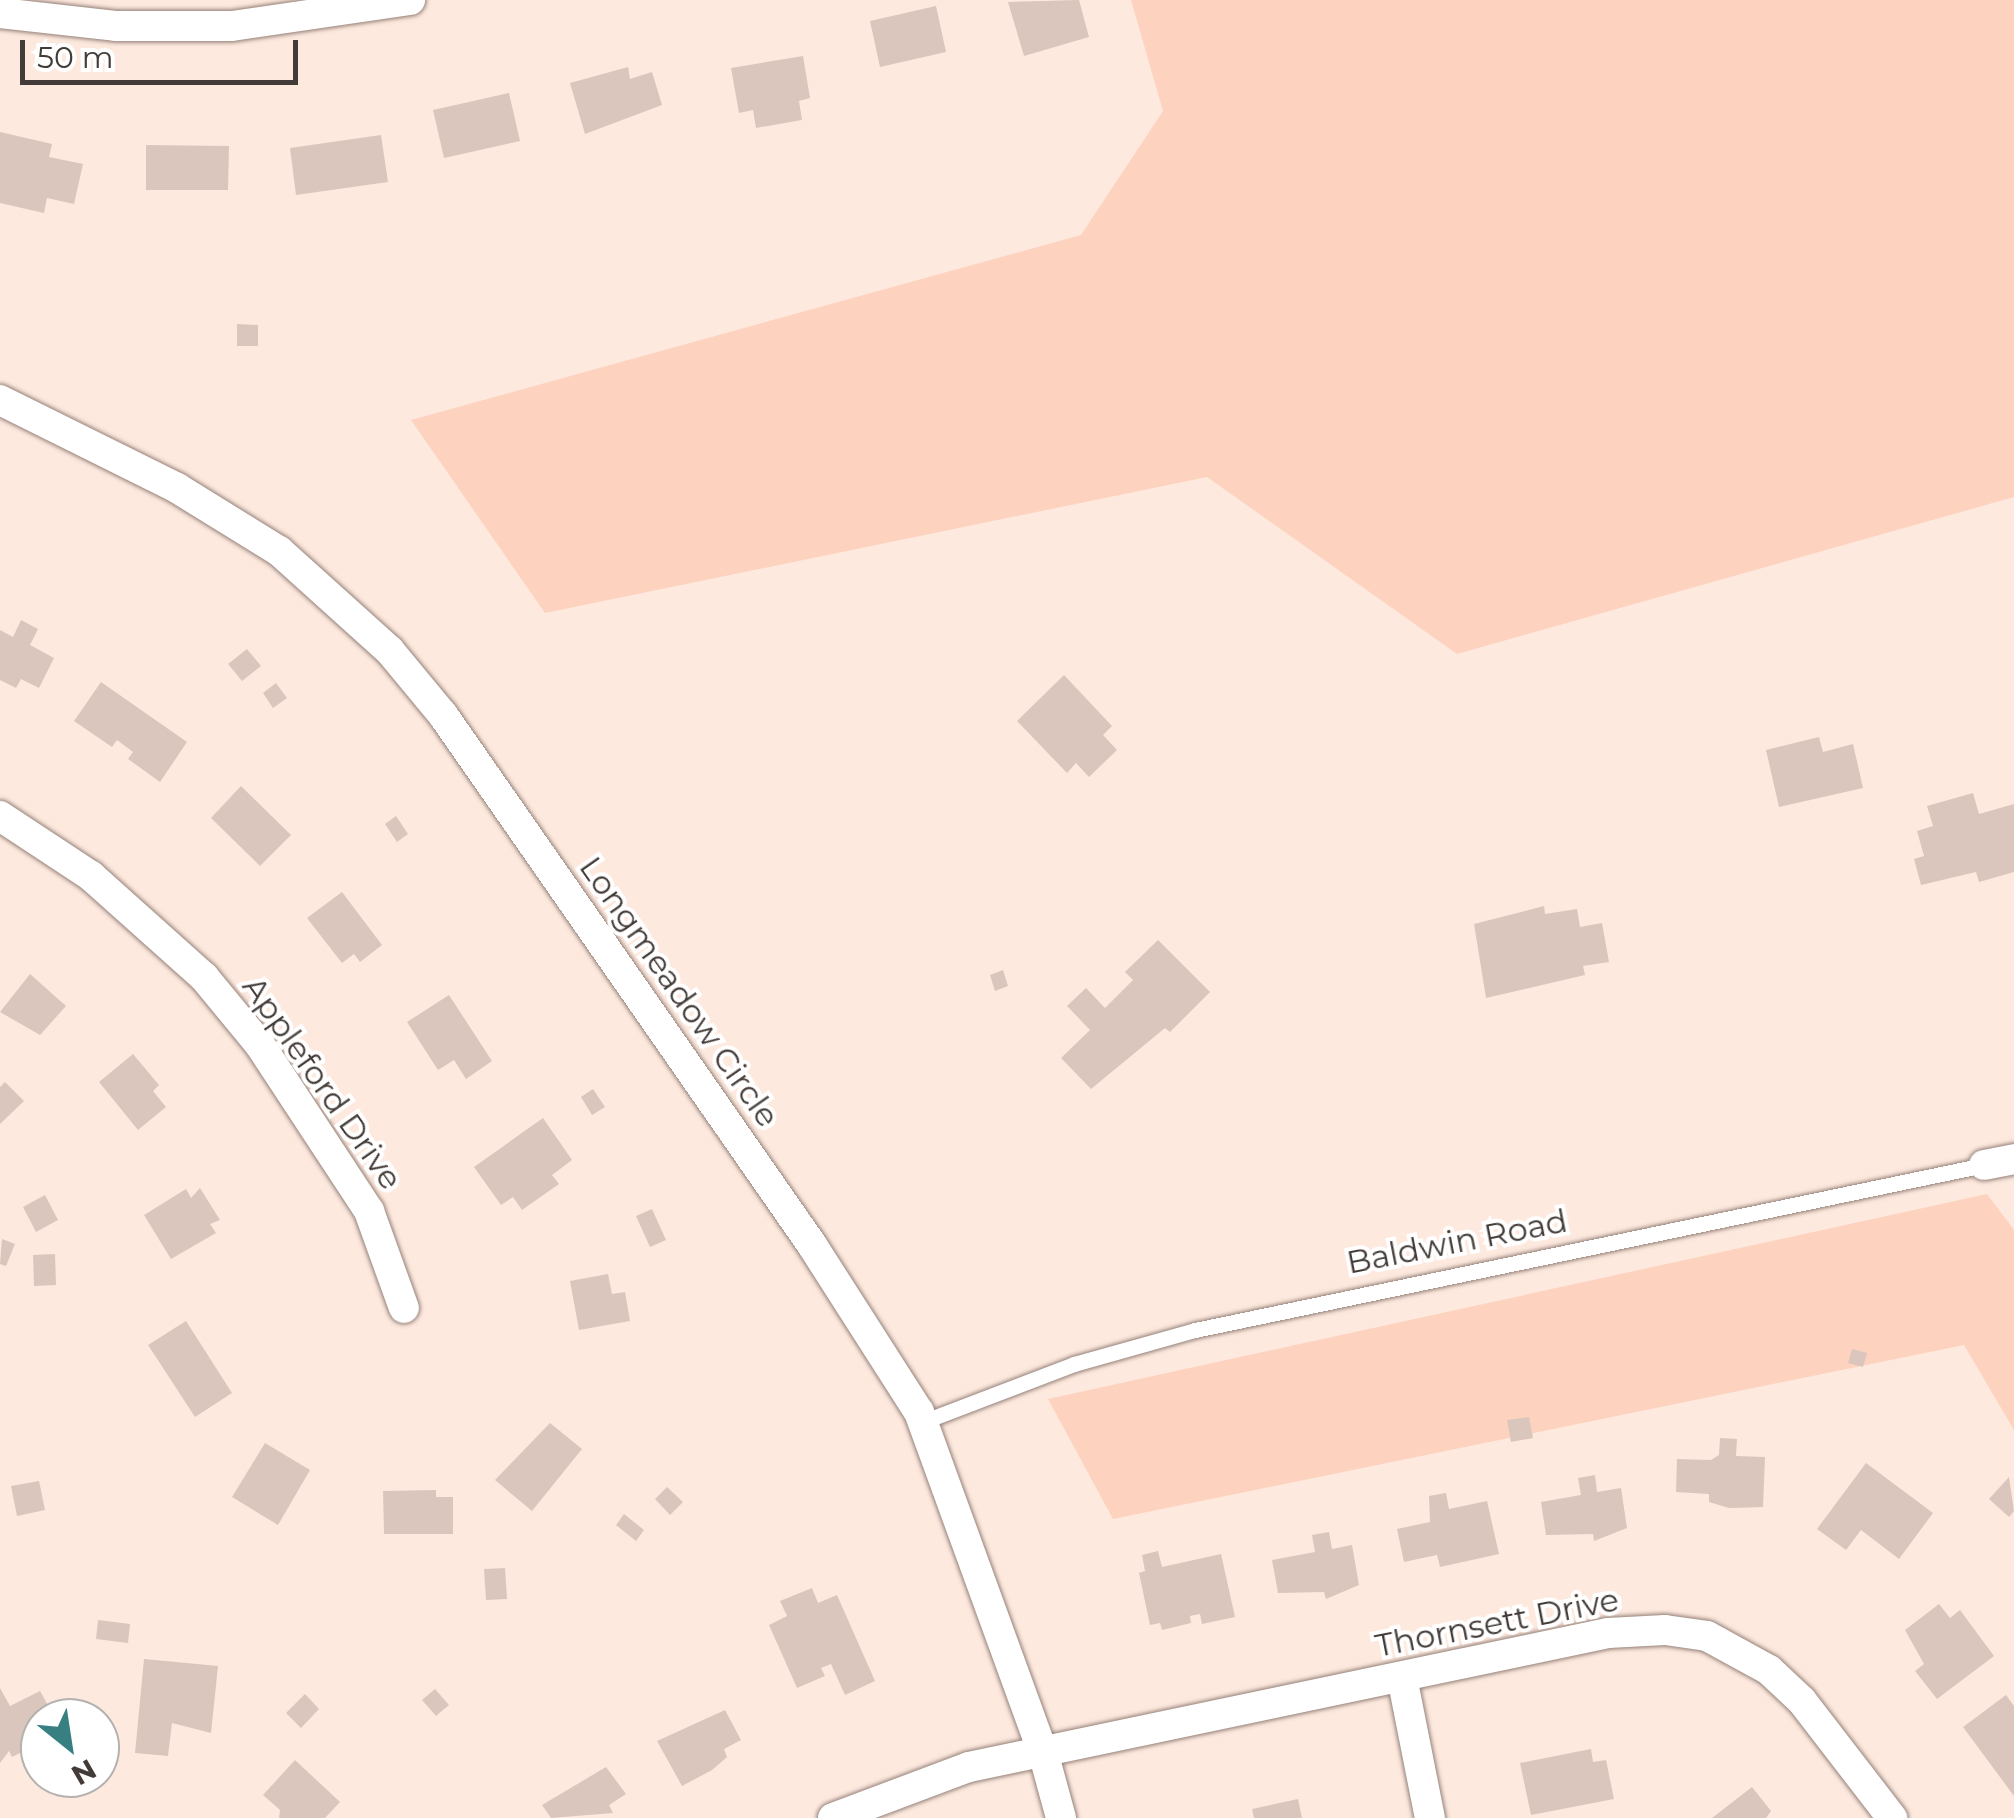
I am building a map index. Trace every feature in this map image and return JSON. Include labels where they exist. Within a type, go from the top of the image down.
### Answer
[{"type":"street","points":[[0,13],[115,26],[232,26],[410,0]]},
{"type":"street","name":"Longmeadow Circle","points":[[0,400],[177,488],[278,552],[390,651],[454,730],[812,1245],[922,1422],[1044,1752],[1060,1818]]},
{"type":"street","name":"Appleford Drive","points":[[0,816],[104,886],[204,977],[260,1045],[370,1211],[404,1308]]},
{"type":"street","name":"Thornsett Drive","points":[[832,1818],[970,1767],[1608,1632],[1666,1630],[1707,1636],[1770,1670],[1802,1701],[1892,1818]]},
{"type":"street","points":[[1402,1677],[1430,1818]]},
{"type":"lane","name":"Baldwin Road","points":[[922,1422],[1056,1370],[1196,1330],[1999,1162]]},
{"type":"shaded area","points":[[1131,0],[2014,0],[2014,497],[1457,654],[1207,477],[545,613],[411,420],[1081,235],[1163,111]]},
{"type":"shaded area","points":[[1987,1194],[2014,1230],[2014,1430],[1964,1345],[1113,1519],[1048,1399]]},
{"type":"building","points":[[1079,0],[1089,37],[1024,56],[1008,2]]},
{"type":"building","points":[[936,6],[946,52],[880,67],[870,21]]},
{"type":"building","points":[[803,56],[810,98],[799,101],[802,120],[756,128],[753,110],[739,113],[731,68]]},
{"type":"building","points":[[628,67],[630,79],[652,72],[662,105],[585,134],[570,83]]},
{"type":"building","points":[[509,93],[520,141],[444,158],[433,110]]},
{"type":"building","points":[[0,132],[52,144],[49,157],[83,164],[74,204],[47,198],[44,213],[0,203]]},
{"type":"building","points":[[381,135],[388,182],[296,195],[290,148]]},
{"type":"building","points":[[146,145],[229,146],[228,190],[146,190]]},
{"type":"building","points":[[237,324],[258,325],[258,346],[237,346]]},
{"type":"building","points":[[21,620],[38,629],[30,645],[54,658],[39,688],[21,679],[16,688],[0,680],[0,630],[13,637]]},
{"type":"building","points":[[247,649],[261,666],[242,681],[228,664]]},
{"type":"building","points":[[1064,675],[1112,726],[1103,735],[1117,750],[1089,777],[1076,763],[1067,773],[1017,721]]},
{"type":"building","points":[[101,682],[187,742],[160,782],[128,759],[133,752],[117,740],[112,747],[74,721]]},
{"type":"building","points":[[276,683],[287,698],[273,708],[263,693]]},
{"type":"building","points":[[1819,737],[1823,752],[1853,744],[1863,788],[1779,807],[1766,750]]},
{"type":"building","points":[[241,786],[291,835],[260,866],[211,818]]},
{"type":"building","points":[[1973,793],[1979,814],[2014,804],[2014,872],[1979,882],[1976,872],[1921,885],[1914,859],[1924,856],[1917,831],[1933,826],[1927,806]]},
{"type":"building","points":[[396,816],[408,834],[397,842],[385,824]]},
{"type":"building","points":[[342,892],[382,945],[360,962],[354,954],[342,963],[307,918]]},
{"type":"building","points":[[1544,906],[1545,914],[1577,909],[1580,927],[1602,923],[1609,962],[1583,966],[1585,975],[1486,998],[1474,924]]},
{"type":"building","points":[[1158,940],[1210,992],[1170,1032],[1165,1028],[1091,1089],[1061,1058],[1090,1030],[1067,1006],[1086,988],[1105,1008],[1133,980],[1125,972]]},
{"type":"building","points":[[1003,970],[1008,986],[995,991],[990,975]]},
{"type":"building","points":[[30,974],[66,1006],[40,1035],[0,1012]]},
{"type":"building","points":[[449,995],[492,1061],[466,1079],[454,1060],[438,1070],[407,1022]]},
{"type":"building","points":[[133,1054],[159,1085],[153,1091],[166,1107],[138,1130],[99,1082]]},
{"type":"building","points":[[5,1082],[24,1101],[0,1124],[0,1087]]},
{"type":"building","points":[[593,1089],[605,1107],[592,1115],[581,1097]]},
{"type":"building","points":[[543,1118],[572,1160],[552,1175],[559,1184],[522,1210],[513,1197],[501,1205],[474,1167]]},
{"type":"building","points":[[200,1188],[220,1220],[210,1224],[216,1233],[171,1259],[144,1215],[186,1189],[191,1198]]},
{"type":"building","points":[[45,1195],[58,1220],[36,1232],[23,1207]]},
{"type":"building","points":[[652,1209],[666,1240],[650,1247],[636,1216]]},
{"type":"building","points":[[2,1239],[15,1244],[6,1266],[0,1264]]},
{"type":"building","points":[[55,1254],[56,1285],[34,1286],[33,1255]]},
{"type":"building","points":[[608,1274],[612,1294],[625,1292],[630,1321],[579,1330],[570,1281]]},
{"type":"building","points":[[186,1321],[232,1393],[195,1417],[148,1345]]},
{"type":"building","points":[[1852,1349],[1867,1353],[1863,1367],[1848,1363]]},
{"type":"building","points":[[1529,1417],[1533,1438],[1511,1442],[1507,1420]]},
{"type":"building","points":[[550,1423],[582,1449],[532,1511],[495,1480]]},
{"type":"building","points":[[1720,1438],[1737,1439],[1736,1456],[1765,1457],[1763,1507],[1729,1508],[1709,1502],[1709,1494],[1676,1492],[1677,1459],[1711,1460],[1719,1455]]},
{"type":"building","points":[[265,1443],[310,1470],[278,1525],[232,1497]]},
{"type":"building","points":[[1866,1463],[1933,1513],[1899,1559],[1861,1530],[1846,1550],[1817,1529]]},
{"type":"building","points":[[1595,1475],[1597,1492],[1621,1488],[1627,1528],[1594,1541],[1593,1534],[1546,1535],[1541,1502],[1581,1495],[1578,1478]]},
{"type":"building","points":[[2009,1477],[2014,1511],[2009,1517],[1989,1499]]},
{"type":"building","points":[[39,1481],[45,1510],[17,1516],[11,1486]]},
{"type":"building","points":[[667,1487],[683,1502],[670,1515],[655,1499]]},
{"type":"building","points":[[436,1490],[436,1497],[453,1497],[453,1534],[384,1534],[383,1491]]},
{"type":"building","points":[[1446,1493],[1449,1509],[1487,1501],[1499,1554],[1440,1567],[1437,1555],[1404,1562],[1397,1529],[1430,1522],[1429,1496]]},
{"type":"building","points":[[624,1514],[644,1530],[636,1541],[616,1525]]},
{"type":"building","points":[[1329,1532],[1332,1549],[1352,1545],[1359,1585],[1326,1599],[1324,1592],[1278,1593],[1272,1560],[1315,1552],[1312,1535]]},
{"type":"building","points":[[1158,1551],[1162,1567],[1221,1554],[1235,1617],[1202,1624],[1200,1614],[1190,1616],[1191,1623],[1162,1630],[1160,1623],[1150,1625],[1139,1573],[1145,1571],[1142,1555]]},
{"type":"building","points":[[505,1568],[507,1599],[486,1600],[484,1569]]},
{"type":"building","points":[[812,1588],[818,1603],[837,1595],[875,1681],[845,1695],[831,1664],[821,1668],[825,1676],[797,1688],[769,1625],[787,1616],[780,1601]]},
{"type":"building","points":[[1939,1604],[1950,1618],[1960,1610],[1994,1656],[1937,1699],[1915,1671],[1924,1664],[1905,1630]]},
{"type":"building","points":[[98,1620],[130,1624],[128,1643],[96,1639]]},
{"type":"building","points":[[144,1659],[218,1666],[211,1733],[172,1723],[168,1756],[135,1753]]},
{"type":"building","points":[[0,1688],[10,1706],[20,1701],[20,1753],[12,1757],[9,1751],[0,1763]]},
{"type":"building","points":[[435,1689],[449,1705],[436,1716],[422,1700]]},
{"type":"building","points":[[40,1691],[44,1698],[26,1698]]},
{"type":"building","points":[[305,1694],[319,1709],[301,1728],[286,1713]]},
{"type":"building","points":[[2006,1695],[2014,1706],[2014,1796],[1963,1727]]},
{"type":"building","points":[[725,1710],[741,1740],[724,1749],[727,1757],[712,1770],[682,1786],[657,1741]]},
{"type":"building","points":[[1591,1749],[1593,1762],[1606,1760],[1614,1799],[1531,1815],[1520,1763]]},
{"type":"building","points":[[295,1760],[340,1802],[325,1818],[279,1818],[280,1810],[263,1795]]},
{"type":"building","points":[[606,1767],[626,1794],[609,1805],[613,1813],[551,1818],[542,1805]]},
{"type":"building","points":[[1752,1787],[1771,1811],[1766,1818],[1712,1818]]},
{"type":"building","points":[[1298,1799],[1302,1818],[1254,1818],[1252,1809]]}]
